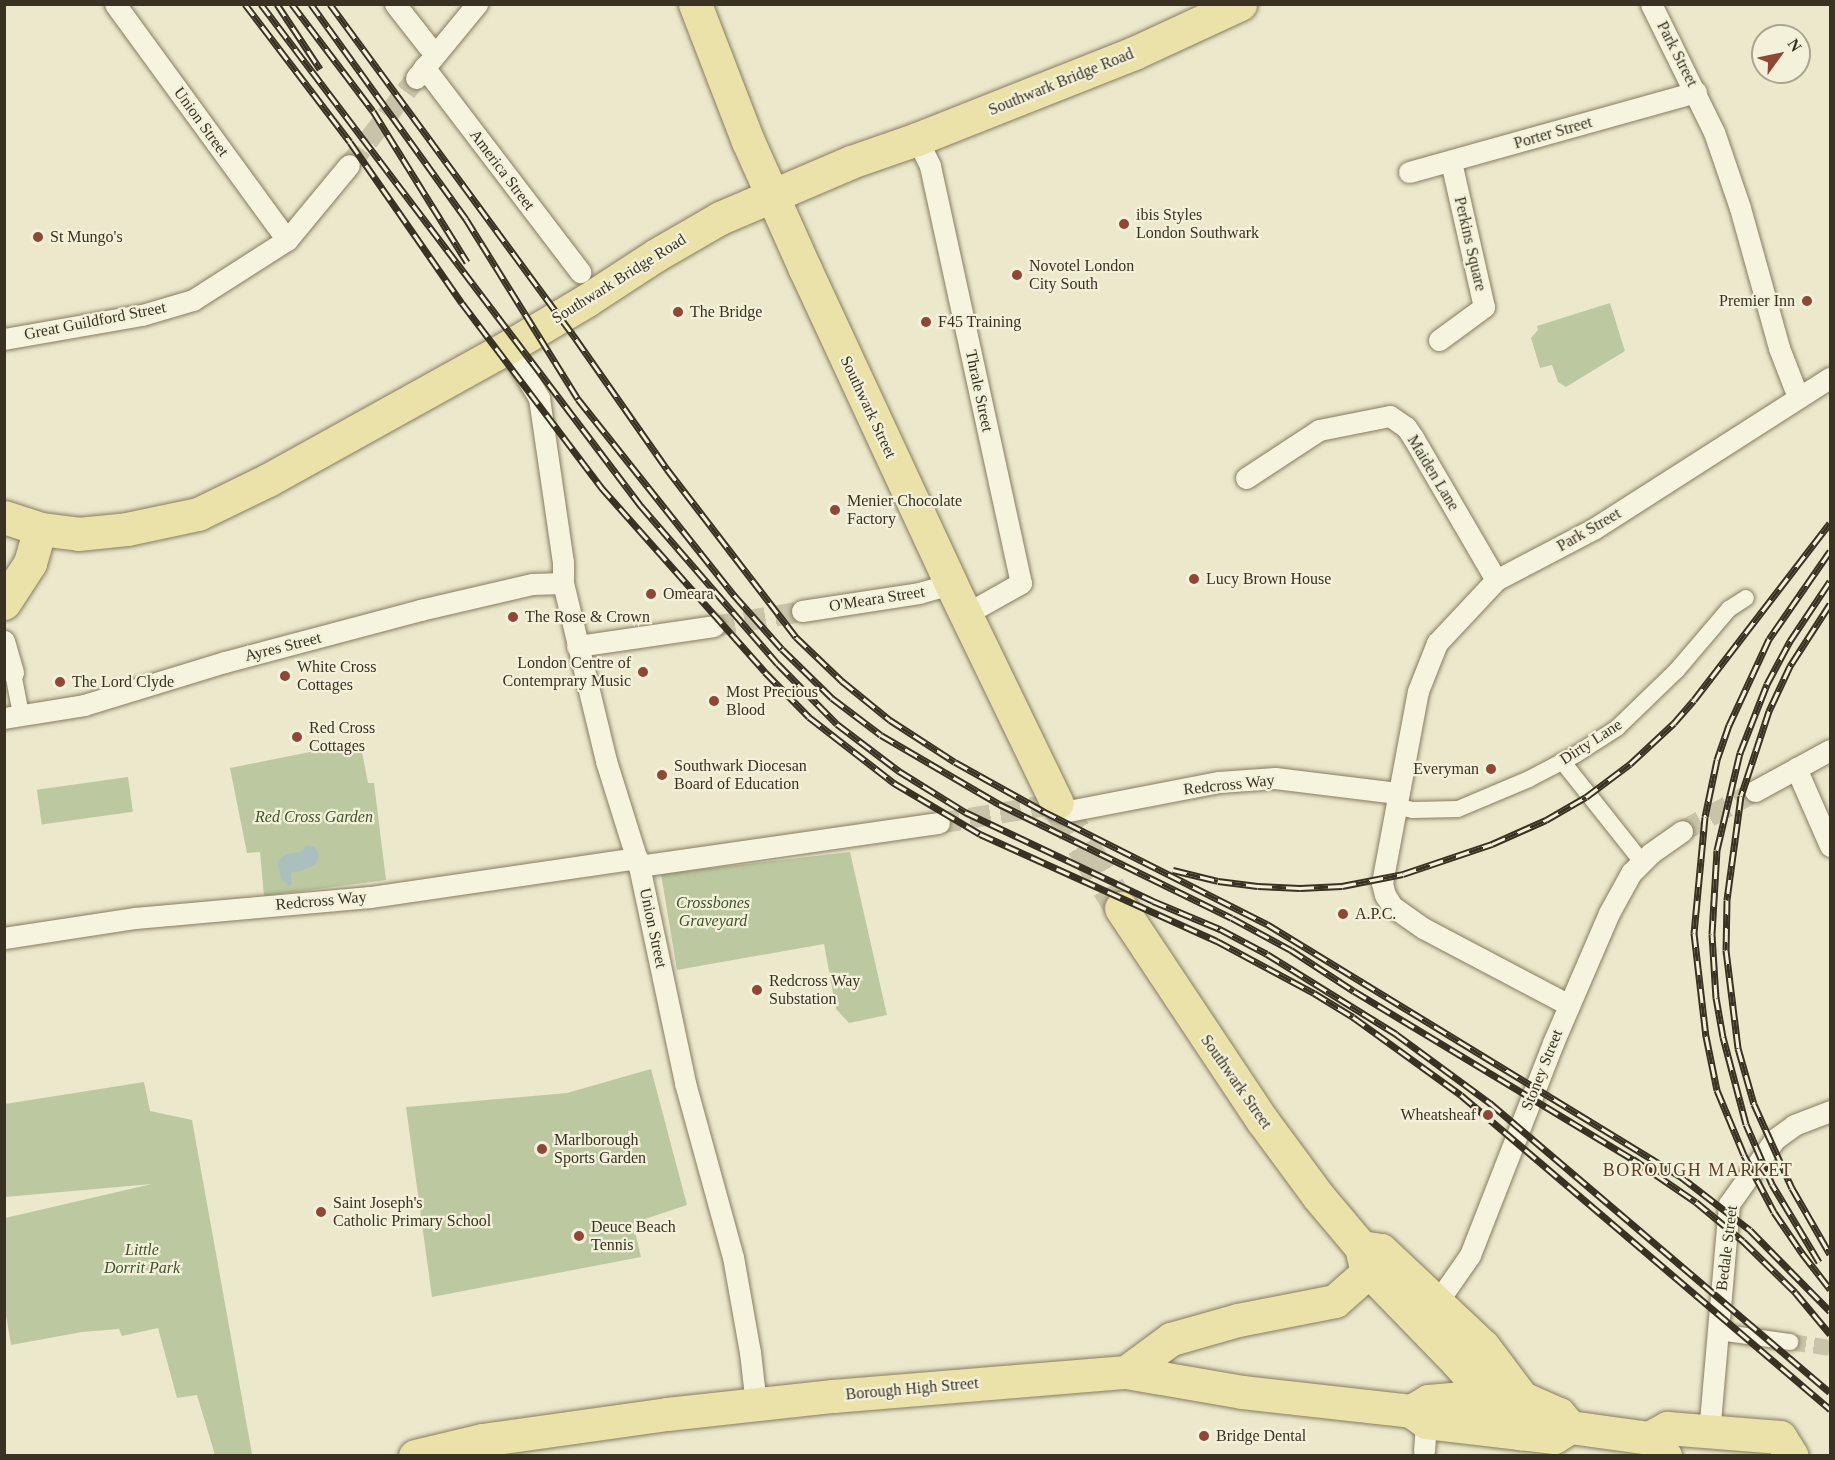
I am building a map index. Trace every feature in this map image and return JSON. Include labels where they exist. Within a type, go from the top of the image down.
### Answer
[{"type":"main road","name":"Southwark Street","points":[[695,4],[772,195],[951,584],[1060,807]]},
{"type":"main road","name":"Southwark Bridge Road","points":[[4,517],[40,529],[65,534],[95,534],[198,514],[260,484],[508,347],[705,226],[871,154],[917,139],[1134,53],[1240,4]]},
{"type":"main road","points":[[4,603],[30,563],[40,529]]},
{"type":"main road","name":"Southwark Street","points":[[1121,908],[1262,1120],[1365,1259],[1429,1313],[1483,1346],[1525,1399]]},
{"type":"main road","points":[[1126,1372],[1171,1340],[1238,1320],[1335,1301],[1365,1259]]},
{"type":"main road","name":"Southwark Street","points":[[1429,1313],[1487,1396],[1545,1432]]},
{"type":"main road","name":"Borough High Street","points":[[415,1455],[503,1437],[833,1396],[1126,1372],[1422,1421],[1545,1432],[1657,1447],[1667,1428],[1780,1437],[1792,1455]]},
{"type":"main road","name":"Borough High Street","points":[[1422,1421],[1487,1396],[1525,1399],[1559,1414],[1545,1432]]},
{"type":"street","name":"Union Street","points":[[115,4],[287,240]]},
{"type":"street","name":"America Street","points":[[395,4],[428,46],[426,66],[580,272]]},
{"type":"street","points":[[426,66],[477,4]]},
{"type":"street","name":"Park Street","points":[[1569,1005],[1423,928],[1392,906],[1385,895],[1382,883],[1418,691],[1437,643],[1496,580],[1595,528],[1798,397],[1779,348],[1740,208],[1714,132],[1651,4]]},
{"type":"street","name":"Porter Street","points":[[1409,172],[1696,92]]},
{"type":"street","name":"Thrale Street","points":[[917,139],[930,166],[1021,583],[966,614]]},
{"type":"street","name":"Perkins Square","points":[[1439,340],[1484,307],[1451,162]]},
{"type":"street","name":"Great Guildford Street","points":[[4,339],[142,315],[193,300],[287,240],[349,165]]},
{"type":"street","name":"Union Street","points":[[508,347],[539,398],[563,562],[563,583],[606,761],[638,862],[684,1083],[733,1257],[750,1352],[756,1405]]},
{"type":"street","points":[[1798,397],[1830,378]]},
{"type":"street","name":"Maiden Lane","points":[[1246,478],[1319,430],[1390,416],[1406,427],[1414,439],[1496,580]]},
{"type":"street","name":"Ayres Street","points":[[13,716],[84,705],[225,662],[420,610],[532,584],[563,583]]},
{"type":"street","name":"O'Meara Street","points":[[802,611],[919,593],[951,584]]},
{"type":"street","name":"Dirty Lane","points":[[1396,800],[1413,810],[1458,809],[1529,779],[1562,762],[1617,728],[1677,670],[1729,609],[1746,598]]},
{"type":"street","points":[[577,646],[714,627]]},
{"type":"street","points":[[4,641],[13,673],[13,716]]},
{"type":"street","points":[[1755,791],[1830,750]]},
{"type":"street","points":[[1562,762],[1642,862]]},
{"type":"street","points":[[1796,768],[1830,846]]},
{"type":"street","name":"Redcross Way","points":[[1060,807],[1219,782],[1275,778],[1396,800]]},
{"type":"street","name":"Redcross Way","points":[[4,938],[135,918],[370,897],[939,823]]},
{"type":"street","name":"Stoney Street","points":[[1429,1313],[1470,1255],[1569,1005],[1609,913],[1631,873],[1682,831]]},
{"type":"street","name":"Bedale Street","points":[[1709,1433],[1729,1204],[1775,1139],[1794,1125],[1830,1111]]},
{"type":"street","points":[[1718,1332],[1790,1342]]},
{"type":"green space","points":[[1610,303],[1625,351],[1566,387],[1558,382],[1552,365],[1540,368],[1531,338],[1538,330],[1537,326]]},
{"type":"green space","name":"Red Cross Garden","points":[[360,742],[368,783],[374,783],[386,880],[264,896],[260,852],[247,853],[230,768]]},
{"type":"green space","points":[[128,777],[133,812],[42,824],[37,790]]},
{"type":"green space","name":"Crossbones Graveyard","points":[[850,852],[887,1015],[849,1023],[836,1009],[824,944],[677,970],[661,874]]},
{"type":"green space","name":"Marlborough Sports Garden","points":[[651,1069],[687,1205],[633,1223],[641,1257],[432,1297],[406,1107],[567,1093]]},
{"type":"green space","name":"Little Dorrit Park","points":[[144,1082],[150,1111],[192,1120],[252,1454],[215,1455],[197,1395],[177,1398],[158,1328],[122,1336],[119,1329],[82,1332],[11,1345],[5,1309],[5,1218],[152,1184],[5,1197],[5,1104]]},
{"type":"shaded area","points":[[306,845],[315,847],[319,855],[317,863],[307,869],[291,873],[292,884],[288,886],[281,878],[277,862],[286,854],[301,852]]},
{"type":"tunnel","points":[[349,165],[416,78]]},
{"type":"tunnel","points":[[714,626],[802,611]]},
{"type":"tunnel","points":[[1682,831],[1755,791]]},
{"type":"tunnel","points":[[939,823],[1057,803]]},
{"type":"tunnel","points":[[1057,803],[1121,908]]},
{"type":"tunnel","points":[[1790,1342],[1830,1348]]},
{"type":"railway","points":[[245,4],[350,142],[462,303],[601,487],[765,672],[809,717],[894,783],[980,834],[1217,941],[1314,993],[1353,1017],[1461,1095],[1830,1409]]},
{"type":"railway","points":[[261,4],[641,506],[778,664],[837,724],[899,771],[965,812],[1153,901],[1220,929],[1267,954],[1396,1034],[1490,1103],[1830,1392]]},
{"type":"railway","points":[[277,4],[320,69]]},
{"type":"railway","points":[[292,4],[373,111],[467,262]]},
{"type":"railway","points":[[311,4],[466,219],[578,399],[734,595],[782,649],[832,698],[881,735],[999,804],[1232,918],[1291,950],[1354,991],[1633,1159],[1696,1202],[1743,1241],[1795,1292],[1830,1334]]},
{"type":"railway","points":[[330,4],[576,339],[667,469],[796,637],[842,681],[890,720],[955,762],[1043,811],[1267,924],[1680,1176],[1750,1230],[1830,1311]]},
{"type":"railway","points":[[1173,870],[1218,881],[1258,886],[1300,888],[1342,886],[1403,874],[1492,844],[1546,820],[1586,797],[1630,764],[1674,723],[1830,523]]},
{"type":"railway","points":[[1830,551],[1769,639],[1729,725],[1717,760],[1705,817],[1694,933],[1706,1036],[1717,1090],[1744,1155],[1774,1212],[1830,1289]]},
{"type":"railway","points":[[1819,1262],[1772,1184],[1746,1124],[1723,1037],[1716,998],[1712,934],[1717,850],[1740,753],[1767,684],[1790,641],[1830,581]]},
{"type":"railway","points":[[1830,604],[1790,666],[1769,711],[1741,796],[1727,900],[1726,950],[1738,1048],[1754,1104],[1792,1188],[1830,1254]]},
{"type":"place","name":"ibis Styles London Southwark","points":[[1124,224]]},
{"type":"place","name":"St Mungo's","points":[[38,237]]},
{"type":"place","name":"Novotel London City South","points":[[1017,275]]},
{"type":"place","name":"Premier Inn","points":[[1807,301]]},
{"type":"place","name":"The Bridge","points":[[678,312]]},
{"type":"place","name":"F45 Training","points":[[926,322]]},
{"type":"place","name":"Menier Chocolate Factory","points":[[835,510]]},
{"type":"place","name":"Lucy Brown House","points":[[1194,579]]},
{"type":"place","name":"Omeara","points":[[651,594]]},
{"type":"place","name":"The Rose & Crown","points":[[513,617]]},
{"type":"place","name":"London Centre of Contemprary Music","points":[[643,672]]},
{"type":"place","name":"White Cross Cottages","points":[[285,676]]},
{"type":"place","name":"The Lord Clyde","points":[[60,682]]},
{"type":"place","name":"Most Precious Blood","points":[[714,701]]},
{"type":"place","name":"Red Cross Cottages","points":[[297,737]]},
{"type":"place","name":"Everyman","points":[[1491,769]]},
{"type":"place","name":"Southwark Diocesan Board of Education","points":[[662,775]]},
{"type":"place","name":"A.P.C.","points":[[1343,914]]},
{"type":"place","name":"Redcross Way Substation","points":[[757,990]]},
{"type":"place","name":"Wheatsheaf","points":[[1488,1115]]},
{"type":"place","name":"Marlborough Sports Garden","points":[[542,1149]]},
{"type":"place","name":"Saint Joseph's Catholic Primary School","points":[[321,1212]]},
{"type":"place","name":"Deuce Beach Tennis","points":[[579,1236]]},
{"type":"place","name":"Bridge Dental","points":[[1204,1436]]},
{"type":"district","name":"BOROUGH MARKET","points":[[1698,1170]]}]
